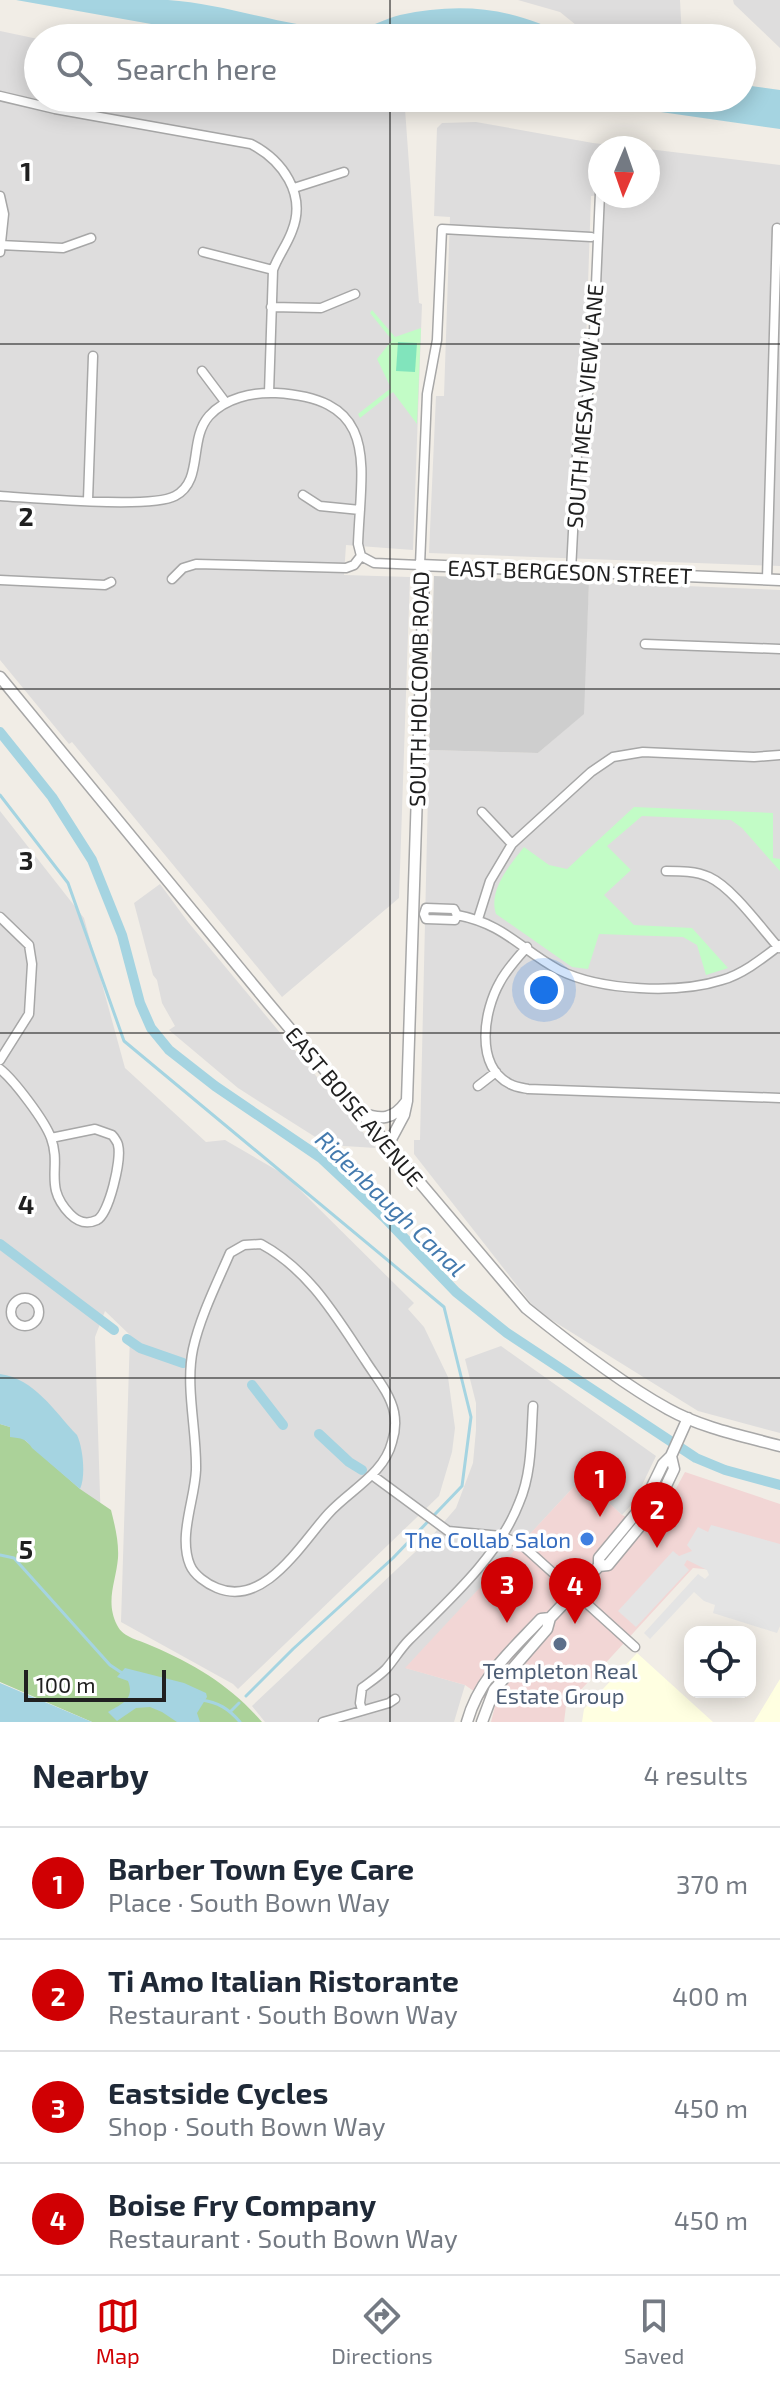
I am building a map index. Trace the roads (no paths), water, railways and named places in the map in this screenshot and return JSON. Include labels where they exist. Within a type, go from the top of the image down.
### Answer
[{"type":"street","points":[[0,96],[24,102]]},
{"type":"street","points":[[72,112],[251,144],[269,154],[282,168],[294,188],[296,215],[293,230],[273,270],[269,393]]},
{"type":"street","points":[[294,188],[344,172]]},
{"type":"street","points":[[0,196],[4,214],[1,247],[63,248],[91,238]]},
{"type":"street","name":"SOUTH MESA VIEW LANE","points":[[571,571],[578,434],[592,377],[599,208]]},
{"type":"street","points":[[767,579],[779,259],[777,228]]},
{"type":"street","name":"SOUTH HOLCOMB ROAD","points":[[388,1145],[404,1115],[407,1101],[418,914],[424,577],[420,565],[427,394],[437,340],[442,229],[591,237]]},
{"type":"street","points":[[203,252],[273,270]]},
{"type":"street","points":[[271,307],[321,308],[355,294]]},
{"type":"street","points":[[88,500],[93,356]]},
{"type":"street","points":[[202,371],[226,403]]},
{"type":"street","points":[[0,496],[149,502],[173,498],[184,491],[193,472],[200,428],[210,414],[246,394],[302,394],[320,399],[348,418],[358,438],[361,457],[358,544],[361,556],[354,565],[346,568],[196,564],[183,568],[172,579]]},
{"type":"street","points":[[303,495],[320,506],[360,510]]},
{"type":"street","name":"EAST BERGESON STREET","points":[[361,556],[374,563],[780,580]]},
{"type":"street","points":[[0,580],[105,585],[111,582]]},
{"type":"street","points":[[645,644],[780,649]]},
{"type":"street","name":"EAST BOISE AVENUE","points":[[0,677],[526,1308],[562,1337],[669,1410],[714,1428],[780,1446]]},
{"type":"street","points":[[478,919],[490,881],[512,844],[591,772],[613,757],[643,752],[754,757],[780,755]]},
{"type":"street","points":[[482,812],[512,844]]},
{"type":"street","points":[[418,914],[426,908],[454,909],[457,915],[478,919],[505,932],[557,969],[579,979],[619,986],[667,988],[722,980],[739,973],[779,947],[725,889],[709,877],[688,871],[666,871]]},
{"type":"street","points":[[0,917],[29,945],[32,964],[29,1014],[0,1060]]},
{"type":"street","points":[[527,947],[500,980],[490,1003],[486,1027],[488,1054],[496,1072],[510,1084],[528,1089],[780,1098]]},
{"type":"street","points":[[0,1069],[20,1089],[51,1138],[53,1181],[61,1205],[76,1220],[89,1224],[102,1218],[108,1207],[119,1155],[118,1144],[112,1135],[95,1129],[51,1138]]},
{"type":"street","points":[[478,1086],[496,1072]]},
{"type":"street","points":[[361,1113],[378,1119],[389,1118],[407,1101]]},
{"type":"street","points":[[261,1244],[277,1252],[313,1284],[386,1392],[394,1412],[395,1428],[387,1457],[372,1475],[329,1513],[303,1546],[264,1583],[241,1592],[230,1592],[204,1581],[191,1568],[186,1551],[196,1469],[193,1350],[230,1253],[244,1245],[261,1244]]},
{"type":"street","points":[[0,1307],[11,1309]]},
{"type":"street","points":[[362,1710],[362,1688],[387,1668],[406,1642],[433,1619],[489,1555],[520,1503],[526,1481],[533,1406]]},
{"type":"street","points":[[482,1722],[494,1690],[547,1629],[550,1618],[599,1566],[599,1558],[643,1505],[688,1418]]},
{"type":"street","points":[[372,1475],[439,1527],[459,1534],[501,1536],[521,1544],[635,1647]]},
{"type":"street","points":[[467,1722],[475,1695],[488,1676],[541,1619],[550,1618]]},
{"type":"street","points":[[323,1722],[395,1699]]},
{"type":"water","points":[[16,0],[168,0],[298,24],[151,24]]},
{"type":"water","points":[[466,8],[538,24],[375,24],[400,15]]},
{"type":"water","points":[[756,87],[780,90],[780,129],[661,112],[756,112]]},
{"type":"water","points":[[0,1374],[34,1389],[77,1435],[83,1462],[80,1489],[26,1441],[10,1437],[10,1427],[0,1424]]},
{"type":"water","points":[[125,1668],[184,1683],[206,1693],[207,1697],[197,1713],[200,1722],[177,1722],[150,1707],[136,1708],[117,1721],[108,1712],[122,1703],[130,1692],[128,1681],[117,1677]]},
{"type":"water","points":[[0,1683],[92,1722],[0,1722]]},
{"type":"waterway","name":"Ridenbaugh Canal","points":[[0,732],[52,797],[92,860],[122,935],[140,1003],[151,1028],[169,1050],[215,1086],[321,1158],[385,1218],[456,1292],[507,1333],[696,1458],[725,1470],[780,1485]]},
{"type":"waterway","points":[[0,795],[68,883],[124,1041],[444,1307],[471,1417],[462,1486],[393,1558],[246,1696]]},
{"type":"waterway","points":[[0,1244],[114,1330]]},
{"type":"waterway","points":[[127,1339],[140,1348],[183,1363]]},
{"type":"waterway","points":[[252,1385],[283,1425]]},
{"type":"waterway","points":[[319,1434],[362,1470]]},
{"type":"waterway","points":[[0,1555],[14,1558],[110,1665],[122,1673]]},
{"type":"waterway","points":[[201,1700],[223,1707],[240,1722]]},
{"type":"waterway","points":[[231,1711],[239,1703]]},
{"type":"place","name":"Barber Town Eye Care","points":[[600,1517]]},
{"type":"place","name":"The Collab Salon","points":[[587,1539]]},
{"type":"place","name":"Ti Amo Italian Ristorante","points":[[657,1548]]},
{"type":"place","name":"Eastside Cycles","points":[[507,1623]]},
{"type":"place","name":"Boise Fry Company","points":[[575,1624]]},
{"type":"place","name":"Templeton Real Estate Group","points":[[560,1644]]}]
